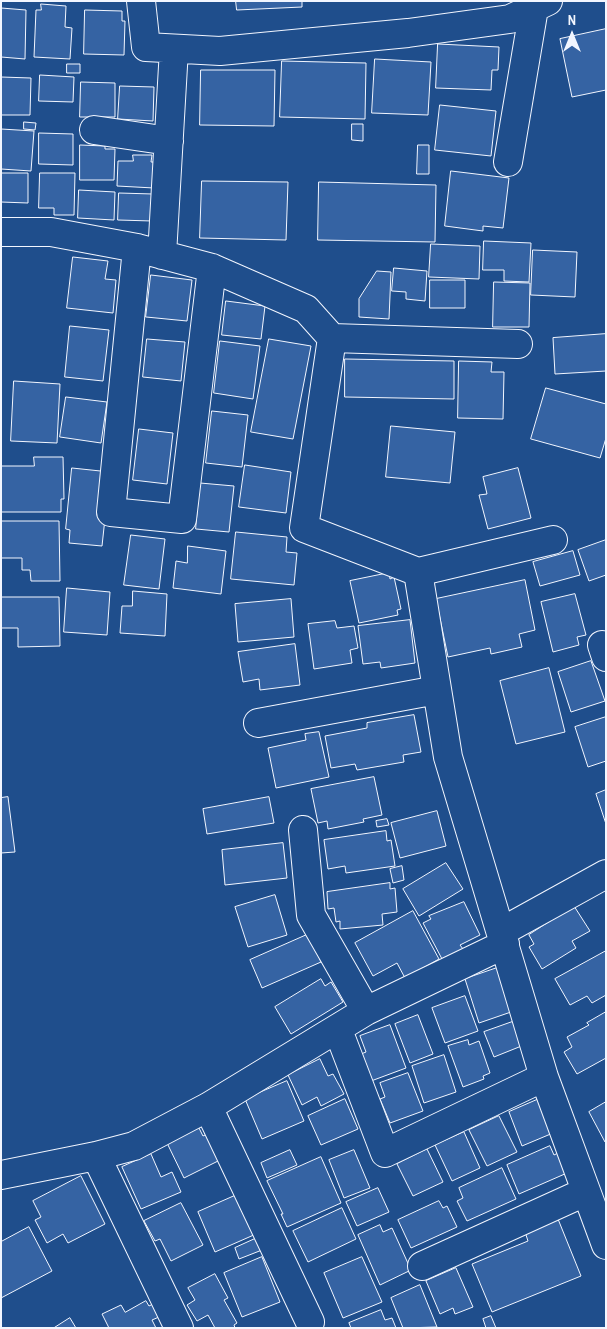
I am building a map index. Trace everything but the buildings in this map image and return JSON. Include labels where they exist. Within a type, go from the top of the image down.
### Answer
[{"type":"street","points":[[141,1],[146,47],[220,51],[408,33],[510,19],[541,5]]},
{"type":"street","points":[[508,162],[541,5]]},
{"type":"street","points":[[174,49],[169,140],[150,252],[111,512],[182,519],[212,268]]},
{"type":"street","points":[[94,130],[169,140]]},
{"type":"street","points":[[1,232],[51,232],[150,252],[212,268],[306,309],[332,338],[518,344]]},
{"type":"street","points":[[332,338],[304,528],[418,572],[553,540]]},
{"type":"street","points":[[418,572],[448,757],[544,1078],[606,1245]]},
{"type":"street","points":[[258,723],[437,690]]},
{"type":"street","points":[[303,830],[311,915],[366,1011]]},
{"type":"street","points":[[1,1175],[96,1156],[134,1146],[208,1107],[338,1030],[366,1011],[503,938],[606,874]]},
{"type":"street","points":[[338,1030],[385,1153],[544,1078]]},
{"type":"street","points":[[208,1107],[310,1322]]},
{"type":"street","points":[[96,1156],[179,1328]]},
{"type":"street","points":[[422,1266],[585,1192]]}]
